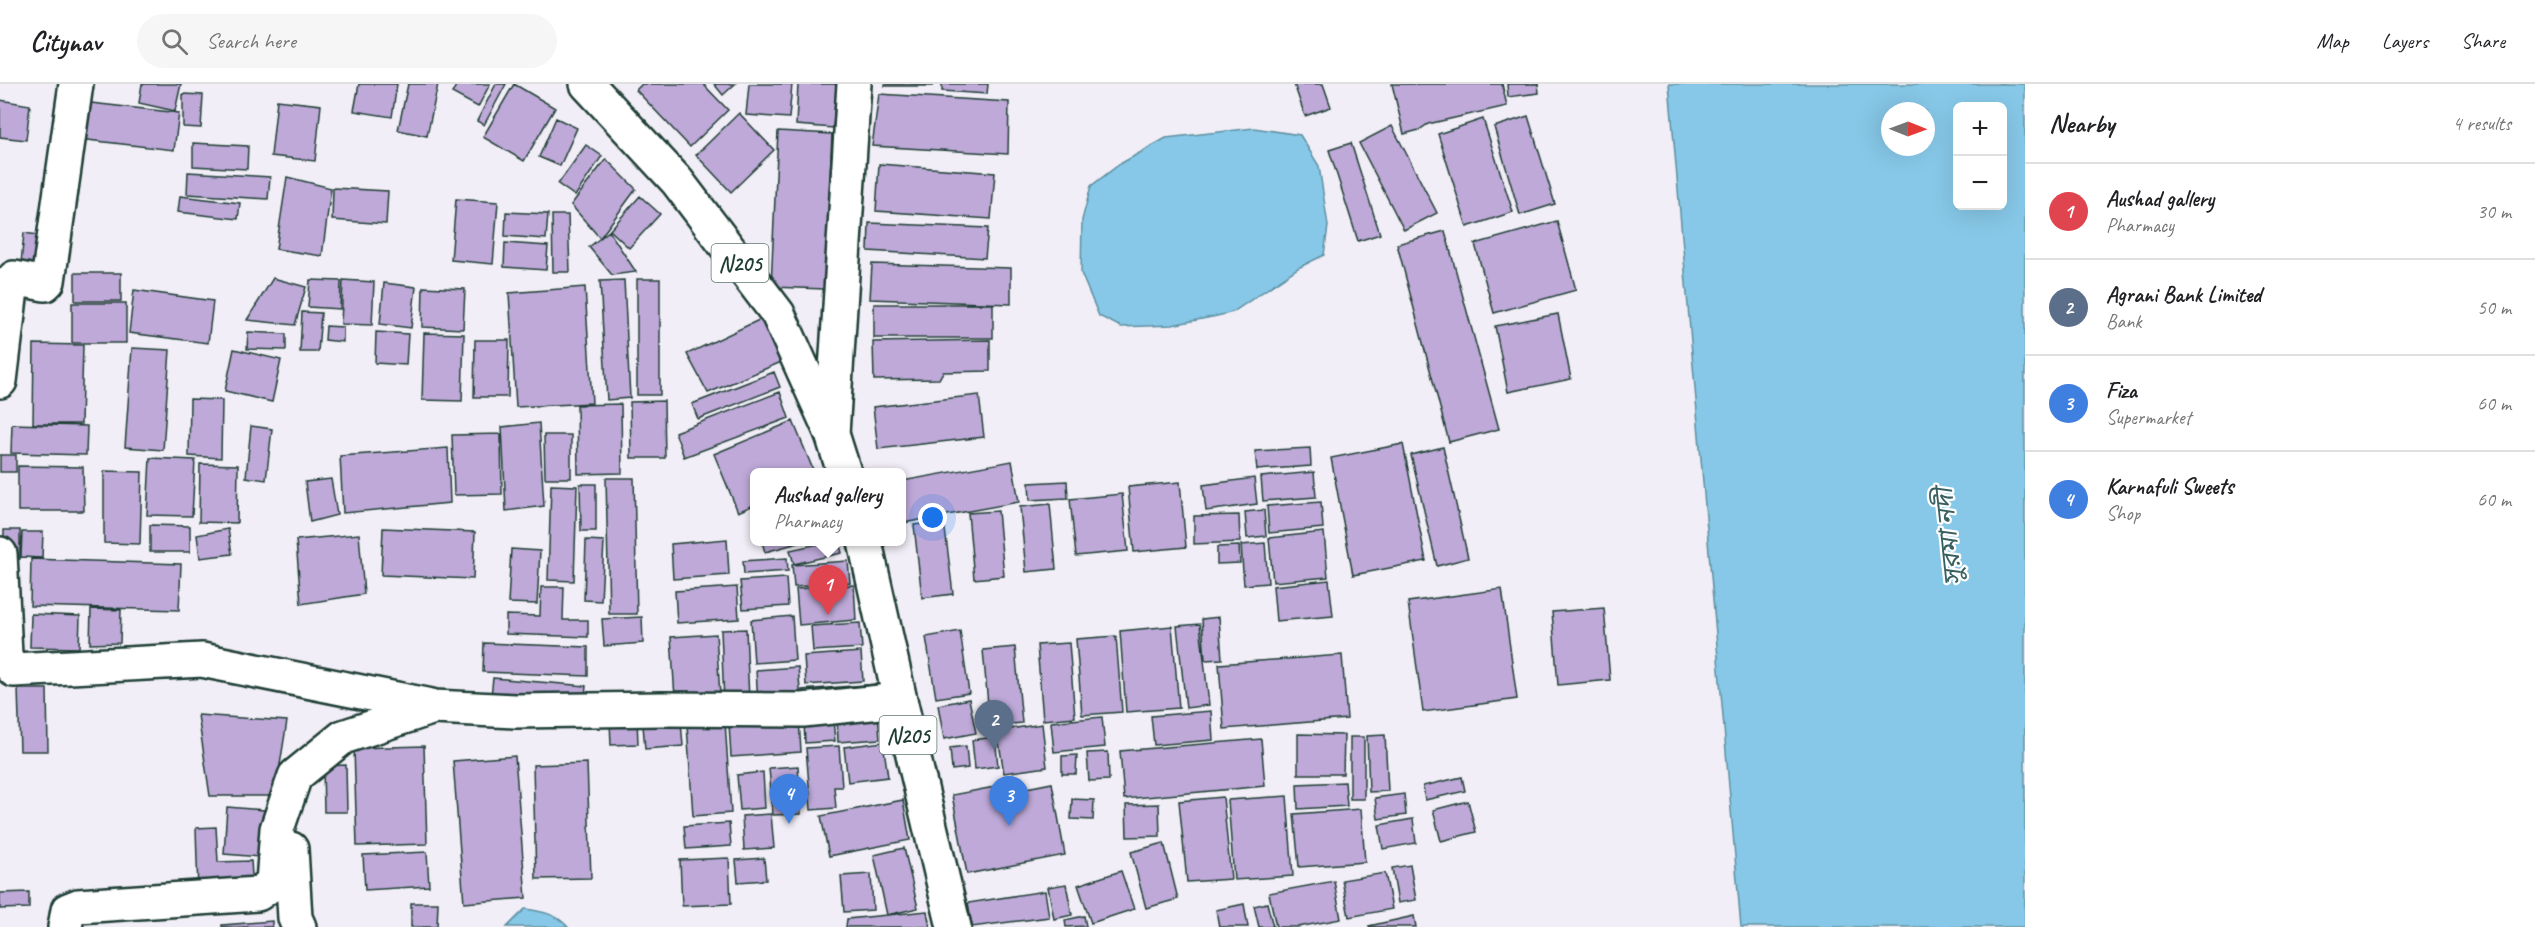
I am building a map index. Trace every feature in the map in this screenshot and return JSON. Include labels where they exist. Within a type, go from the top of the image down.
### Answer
[{"type":"main road","points":[[0,381],[12,281],[14,278],[45,284],[48,281],[76,84]]},
{"type":"main road","name":"N205","points":[[587,84],[677,181],[778,314],[832,434],[843,468]]},
{"type":"main road","points":[[832,434],[854,84]]},
{"type":"main road","name":"N205","points":[[866,546],[954,927]]},
{"type":"main road","points":[[0,554],[5,655],[8,663],[15,670],[202,660],[434,707],[515,711],[803,710],[900,700]]},
{"type":"main road","points":[[65,927],[68,910],[78,906],[258,894],[273,883],[277,829],[295,776],[343,737],[434,707]]},
{"type":"main road","points":[[295,776],[290,834],[295,918],[299,927]]},
{"type":"water","name":"সুরমা নদী","points":[[1669,84],[2025,84],[2025,927],[1741,927]]},
{"type":"water","points":[[1254,128],[1300,135],[1319,166],[1328,226],[1324,255],[1298,268],[1233,312],[1172,325],[1121,327],[1099,316],[1081,273],[1082,220],[1091,186],[1120,164],[1166,138]]},
{"type":"water","points":[[525,909],[554,916],[568,927],[507,927]]},
{"type":"building","points":[[142,84],[181,84],[175,111],[139,103]]},
{"type":"building","points":[[359,84],[397,84],[392,117],[354,111]]},
{"type":"building","points":[[408,84],[438,84],[427,136],[398,130]]},
{"type":"building","points":[[457,84],[490,84],[478,107],[452,93]]},
{"type":"building","points":[[496,84],[506,84],[484,125],[477,121]]},
{"type":"building","points":[[514,84],[555,108],[524,161],[483,137]]},
{"type":"building","points":[[642,84],[703,84],[728,110],[690,147],[636,90]]},
{"type":"building","points":[[714,84],[735,84],[723,95]]},
{"type":"building","points":[[749,84],[792,84],[789,118],[746,115]]},
{"type":"building","points":[[798,84],[837,84],[833,128],[796,125]]},
{"type":"building","points":[[885,84],[933,84],[933,86],[885,86]]},
{"type":"building","points":[[942,84],[988,84],[987,94],[942,91]]},
{"type":"building","points":[[1294,84],[1323,84],[1331,107],[1305,116]]},
{"type":"building","points":[[1392,84],[1502,84],[1507,106],[1428,124],[1419,130],[1404,134]]},
{"type":"building","points":[[1507,84],[1538,84],[1539,93],[1508,97]]},
{"type":"building","points":[[183,94],[203,95],[201,128],[183,127]]},
{"type":"building","points":[[879,94],[1009,102],[1008,154],[872,146]]},
{"type":"building","points":[[0,100],[30,105],[26,140],[0,137]]},
{"type":"building","points":[[277,100],[321,105],[315,161],[271,156]]},
{"type":"building","points":[[82,102],[179,113],[174,150],[79,139]]},
{"type":"building","points":[[739,113],[774,150],[731,192],[696,155]]},
{"type":"building","points":[[1528,116],[1555,204],[1520,215],[1494,127]]},
{"type":"building","points":[[556,118],[577,128],[560,166],[539,157]]},
{"type":"building","points":[[1483,119],[1513,212],[1467,227],[1438,134]]},
{"type":"building","points":[[1392,126],[1437,213],[1404,230],[1359,143]]},
{"type":"building","points":[[778,131],[832,134],[825,289],[771,287]]},
{"type":"building","points":[[193,143],[248,146],[247,169],[193,166]]},
{"type":"building","points":[[1351,143],[1380,234],[1358,241],[1329,150]]},
{"type":"building","points":[[586,145],[602,156],[575,196],[558,184]]},
{"type":"building","points":[[606,159],[636,189],[600,238],[571,205]]},
{"type":"building","points":[[879,164],[995,173],[991,219],[876,211]]},
{"type":"building","points":[[188,172],[270,177],[268,199],[187,194]]},
{"type":"building","points":[[287,177],[331,188],[322,256],[276,249]]},
{"type":"building","points":[[333,188],[388,191],[386,224],[332,220]]},
{"type":"building","points":[[180,196],[240,203],[238,219],[178,212]]},
{"type":"building","points":[[640,196],[660,214],[629,248],[610,230]]},
{"type":"building","points":[[456,199],[498,202],[493,264],[451,260]]},
{"type":"building","points":[[506,212],[548,214],[546,239],[505,236]]},
{"type":"building","points":[[552,215],[568,215],[570,272],[553,272]]},
{"type":"building","points":[[1557,221],[1576,290],[1494,313],[1475,244]]},
{"type":"building","points":[[869,223],[988,228],[985,258],[868,251]]},
{"type":"building","points":[[609,231],[636,272],[612,275],[589,247]]},
{"type":"building","points":[[1445,231],[1499,429],[1449,442],[1397,244]]},
{"type":"building","points":[[24,233],[45,236],[41,276],[20,274]]},
{"type":"building","points":[[505,243],[548,246],[546,270],[504,267]]},
{"type":"building","points":[[872,264],[1011,268],[1011,304],[870,299]]},
{"type":"building","points":[[75,273],[121,273],[121,301],[75,301]]},
{"type":"building","points":[[273,278],[306,287],[295,325],[247,320]]},
{"type":"building","points":[[637,279],[660,279],[660,395],[637,395]]},
{"type":"building","points":[[310,280],[341,281],[340,309],[308,307]]},
{"type":"building","points":[[343,280],[374,282],[372,325],[341,324]]},
{"type":"building","points":[[624,280],[630,398],[607,400],[600,281]]},
{"type":"building","points":[[384,283],[416,287],[411,328],[380,324]]},
{"type":"building","points":[[423,287],[465,289],[463,329],[422,327]]},
{"type":"building","points":[[585,287],[592,403],[516,407],[509,293]]},
{"type":"building","points":[[134,290],[213,301],[208,343],[129,333]]},
{"type":"building","points":[[72,303],[126,303],[126,343],[72,343]]},
{"type":"building","points":[[874,304],[993,304],[993,338],[874,338]]},
{"type":"building","points":[[302,312],[321,313],[318,352],[300,352]]},
{"type":"building","points":[[1558,314],[1571,379],[1508,392],[1495,326]]},
{"type":"building","points":[[761,319],[791,358],[708,393],[687,354]]},
{"type":"building","points":[[326,326],[343,327],[343,342],[325,340]]},
{"type":"building","points":[[248,332],[286,334],[286,350],[247,349]]},
{"type":"building","points":[[376,332],[408,334],[406,365],[375,363]]},
{"type":"building","points":[[424,333],[464,334],[462,401],[422,400]]},
{"type":"building","points":[[475,340],[509,340],[508,397],[474,397]]},
{"type":"building","points":[[990,340],[990,371],[943,372],[939,379],[874,380],[873,342]]},
{"type":"building","points":[[34,344],[83,345],[81,424],[33,424]]},
{"type":"building","points":[[132,348],[170,350],[163,450],[125,447]]},
{"type":"building","points":[[234,349],[281,360],[272,402],[225,391]]},
{"type":"building","points":[[774,372],[780,387],[698,419],[692,404]]},
{"type":"building","points":[[780,392],[789,418],[684,457],[675,432]]},
{"type":"building","points":[[979,395],[984,437],[878,449],[873,407]]},
{"type":"building","points":[[190,399],[222,400],[221,458],[189,456]]},
{"type":"building","points":[[664,401],[665,458],[631,458],[630,402]]},
{"type":"building","points":[[621,404],[622,473],[578,474],[577,405]]},
{"type":"building","points":[[793,421],[812,468],[750,468],[750,507],[738,512],[714,454]]},
{"type":"building","points":[[539,423],[544,506],[506,511],[502,427]]},
{"type":"building","points":[[12,424],[87,426],[86,455],[11,453]]},
{"type":"building","points":[[251,426],[272,429],[266,480],[246,477]]},
{"type":"building","points":[[501,434],[502,494],[454,495],[452,435]]},
{"type":"building","points":[[544,435],[571,435],[571,478],[545,478]]},
{"type":"building","points":[[1403,444],[1426,561],[1353,575],[1331,458]]},
{"type":"building","points":[[1443,447],[1468,558],[1437,566],[1411,455]]},
{"type":"building","points":[[448,448],[450,503],[343,513],[340,456]]},
{"type":"building","points":[[1310,448],[1311,466],[1257,470],[1255,451]]},
{"type":"building","points":[[0,455],[16,455],[16,472],[0,472]]},
{"type":"building","points":[[150,458],[195,460],[192,516],[147,515]]},
{"type":"building","points":[[1012,461],[1019,502],[906,522],[906,480]]},
{"type":"building","points":[[200,464],[238,465],[237,523],[199,522]]},
{"type":"building","points":[[18,466],[83,467],[84,511],[18,511]]},
{"type":"building","points":[[104,471],[142,472],[140,544],[104,543]]},
{"type":"building","points":[[1314,472],[1316,497],[1263,501],[1261,477]]},
{"type":"building","points":[[606,478],[634,478],[637,614],[609,614]]},
{"type":"building","points":[[1254,478],[1257,504],[1206,511],[1203,485]]},
{"type":"building","points":[[331,479],[337,515],[310,522],[305,482]]},
{"type":"building","points":[[1067,481],[1068,498],[1030,500],[1029,483]]},
{"type":"building","points":[[1180,482],[1186,547],[1134,552],[1128,487]]},
{"type":"building","points":[[580,484],[596,484],[596,531],[581,531]]},
{"type":"building","points":[[551,485],[577,486],[574,581],[548,580]]},
{"type":"building","points":[[1122,494],[1128,551],[1076,556],[1070,499]]},
{"type":"building","points":[[1321,502],[1323,528],[1269,533],[1267,506]]},
{"type":"building","points":[[1050,504],[1056,569],[1026,572],[1020,507]]},
{"type":"building","points":[[1264,510],[1266,536],[1247,538],[1245,512]]},
{"type":"building","points":[[998,511],[1004,576],[974,579],[968,513]]},
{"type":"building","points":[[1239,515],[1240,542],[1194,544],[1194,516]]},
{"type":"building","points":[[944,521],[953,594],[922,598],[914,525]]},
{"type":"building","points":[[150,525],[190,526],[190,552],[150,552]]},
{"type":"building","points":[[383,528],[475,532],[473,579],[381,575]]},
{"type":"building","points":[[228,529],[232,554],[200,558],[197,535]]},
{"type":"building","points":[[4,530],[20,530],[20,559],[4,560]]},
{"type":"building","points":[[22,532],[43,532],[42,558],[21,557]]},
{"type":"building","points":[[1324,532],[1328,577],[1273,582],[1269,538]]},
{"type":"building","points":[[359,534],[364,594],[301,604],[296,540]]},
{"type":"building","points":[[727,539],[729,575],[673,579],[671,544]]},
{"type":"building","points":[[586,540],[604,541],[601,601],[584,600]]},
{"type":"building","points":[[1265,543],[1268,583],[1244,585],[1241,545]]},
{"type":"building","points":[[763,546],[787,546],[765,552]]},
{"type":"building","points":[[809,546],[840,546],[842,553],[794,564],[790,550]]},
{"type":"building","points":[[1239,546],[1240,563],[1217,564],[1217,547]]},
{"type":"building","points":[[511,549],[540,551],[537,604],[508,603]]},
{"type":"building","points":[[787,558],[788,571],[744,574],[743,561]]},
{"type":"building","points":[[31,559],[181,564],[179,610],[30,606]]},
{"type":"building","points":[[848,561],[850,583],[794,587],[792,565]]},
{"type":"building","points":[[786,578],[788,606],[743,609],[740,581]]},
{"type":"building","points":[[1329,580],[1333,616],[1276,621],[1273,586]]},
{"type":"building","points":[[854,585],[856,620],[799,625],[796,589]]},
{"type":"building","points":[[541,587],[564,587],[563,620],[588,620],[588,637],[506,634],[506,615],[540,616]]},
{"type":"building","points":[[737,587],[739,619],[677,623],[675,591]]},
{"type":"building","points":[[1502,589],[1517,699],[1423,712],[1408,602]]},
{"type":"building","points":[[1604,608],[1610,680],[1558,685],[1552,612]]},
{"type":"building","points":[[91,609],[121,610],[120,643],[90,644]]},
{"type":"building","points":[[31,614],[80,616],[79,648],[30,647]]},
{"type":"building","points":[[792,616],[795,660],[754,663],[751,620]]},
{"type":"building","points":[[642,617],[643,643],[604,646],[602,619]]},
{"type":"building","points":[[1219,617],[1222,659],[1205,660],[1202,619]]},
{"type":"building","points":[[860,623],[862,648],[813,651],[811,626]]},
{"type":"building","points":[[1200,624],[1209,705],[1186,708],[1177,626]]},
{"type":"building","points":[[1172,626],[1179,708],[1126,712],[1120,631]]},
{"type":"building","points":[[746,629],[749,701],[724,702],[721,630]]},
{"type":"building","points":[[960,631],[969,693],[936,698],[926,637]]},
{"type":"building","points":[[716,634],[720,695],[675,698],[671,637]]},
{"type":"building","points":[[1116,636],[1122,712],[1082,715],[1076,639]]},
{"type":"building","points":[[484,643],[588,647],[588,676],[483,672]]},
{"type":"building","points":[[1069,643],[1075,717],[1043,720],[1037,645]]},
{"type":"building","points":[[1015,647],[1022,723],[990,726],[983,650]]},
{"type":"building","points":[[861,652],[863,681],[806,685],[804,656]]},
{"type":"building","points":[[1342,655],[1347,719],[1224,729],[1219,664]]},
{"type":"building","points":[[798,667],[801,700],[758,703],[756,670]]},
{"type":"building","points":[[493,678],[586,686],[584,704],[491,696]]},
{"type":"building","points":[[877,684],[878,697],[803,702],[802,690]]},
{"type":"building","points":[[18,689],[47,689],[48,751],[20,751]]},
{"type":"building","points":[[969,699],[976,733],[944,739],[938,705]]},
{"type":"building","points":[[1211,711],[1213,740],[1154,745],[1151,716]]},
{"type":"building","points":[[878,712],[880,739],[838,742],[837,715]]},
{"type":"building","points":[[198,715],[287,721],[275,796],[210,796]]},
{"type":"building","points":[[1102,717],[1105,747],[1054,752],[1051,722]]},
{"type":"building","points":[[799,719],[801,752],[731,757],[729,724]]},
{"type":"building","points":[[833,719],[835,741],[805,743],[804,721]]},
{"type":"building","points":[[637,720],[638,744],[611,745],[610,721]]},
{"type":"building","points":[[681,722],[683,746],[645,749],[643,725]]},
{"type":"building","points":[[725,722],[731,813],[693,816],[687,725]]},
{"type":"building","points":[[1042,724],[1047,767],[1004,773],[997,731]]},
{"type":"building","points":[[1298,734],[1344,735],[1343,774],[1298,774]]},
{"type":"building","points":[[1385,735],[1388,791],[1369,792],[1367,736]]},
{"type":"building","points":[[995,737],[998,766],[975,769],[972,740]]},
{"type":"building","points":[[1350,737],[1364,737],[1364,799],[1350,799]]},
{"type":"building","points":[[1261,739],[1265,786],[1124,799],[1120,751]]},
{"type":"building","points":[[883,742],[888,777],[848,782],[844,747]]},
{"type":"building","points":[[424,746],[427,844],[357,846],[354,748]]},
{"type":"building","points":[[839,746],[842,787],[834,787],[836,808],[811,810],[806,748]]},
{"type":"building","points":[[966,746],[968,768],[952,770],[950,748]]},
{"type":"building","points":[[1108,752],[1109,780],[1089,781],[1087,753]]},
{"type":"building","points":[[1077,755],[1076,774],[1062,774],[1062,756]]},
{"type":"building","points":[[515,756],[526,898],[464,903],[453,761]]},
{"type":"building","points":[[587,763],[591,878],[536,879],[533,765]]},
{"type":"building","points":[[346,765],[347,812],[324,812],[323,766]]},
{"type":"building","points":[[798,766],[801,814],[773,815],[769,768]]},
{"type":"building","points":[[763,772],[765,808],[740,810],[737,775]]},
{"type":"building","points":[[1462,777],[1465,791],[1425,800],[1423,786]]},
{"type":"building","points":[[1345,782],[1347,806],[1298,809],[1297,784]]},
{"type":"building","points":[[1052,783],[1065,855],[967,874],[952,795],[1000,786],[1001,793]]},
{"type":"building","points":[[1404,794],[1406,815],[1378,819],[1375,798]]},
{"type":"building","points":[[1287,796],[1293,876],[1234,880],[1228,800]]},
{"type":"building","points":[[1223,797],[1231,879],[1187,882],[1179,801]]},
{"type":"building","points":[[1072,799],[1094,800],[1093,820],[1071,819]]},
{"type":"building","points":[[903,800],[910,840],[829,856],[821,816]]},
{"type":"building","points":[[1468,801],[1476,832],[1441,841],[1433,810]]},
{"type":"building","points":[[1159,804],[1160,836],[1127,837],[1126,805]]},
{"type":"building","points":[[227,807],[264,810],[260,857],[224,854]]},
{"type":"building","points":[[1361,809],[1365,862],[1299,867],[1294,814]]},
{"type":"building","points":[[771,814],[774,848],[744,850],[742,816]]},
{"type":"building","points":[[1413,819],[1416,843],[1383,849],[1379,825]]},
{"type":"building","points":[[729,823],[731,846],[686,849],[684,826]]},
{"type":"building","points":[[216,827],[218,862],[251,861],[253,890],[198,893],[196,828]]},
{"type":"building","points":[[1164,843],[1178,899],[1146,908],[1131,852]]},
{"type":"building","points":[[904,848],[918,908],[887,915],[874,855]]},
{"type":"building","points":[[427,852],[429,886],[365,890],[363,855]]},
{"type":"building","points":[[729,858],[731,904],[682,906],[680,860]]},
{"type":"building","points":[[764,858],[766,880],[738,882],[736,860]]},
{"type":"building","points":[[1410,865],[1416,900],[1398,903],[1392,868]]},
{"type":"building","points":[[1121,871],[1134,909],[1091,923],[1078,885]]},
{"type":"building","points":[[1385,873],[1392,909],[1349,917],[1342,880]]},
{"type":"building","points":[[871,874],[873,910],[844,912],[841,876]]},
{"type":"building","points":[[1334,881],[1341,919],[1298,927],[1276,927],[1269,893]]},
{"type":"building","points":[[1066,884],[1072,915],[1054,919],[1048,887]]},
{"type":"building","points":[[1045,891],[1049,917],[972,927],[968,903]]},
{"type":"building","points":[[29,892],[29,908],[0,909],[0,893]]},
{"type":"building","points":[[411,903],[438,903],[437,927],[411,927]]},
{"type":"building","points":[[1267,903],[1273,927],[1259,927],[1254,906]]},
{"type":"building","points":[[1244,904],[1248,927],[1219,927],[1216,910]]},
{"type":"building","points":[[927,911],[930,927],[846,927],[847,919]]},
{"type":"building","points":[[1084,916],[1086,926],[1066,927],[1065,920]]},
{"type":"building","points":[[1414,916],[1416,927],[1369,926]]},
{"type":"building","points":[[272,921],[272,927],[222,927],[222,925]]},
{"type":"place","name":"Aushad gallery","points":[[828,615]]},
{"type":"place","name":"Agrani Bank Limited","points":[[994,750]]},
{"type":"place","name":"Karnafuli Sweets","points":[[789,824]]},
{"type":"place","name":"Fiza","points":[[1009,826]]}]
